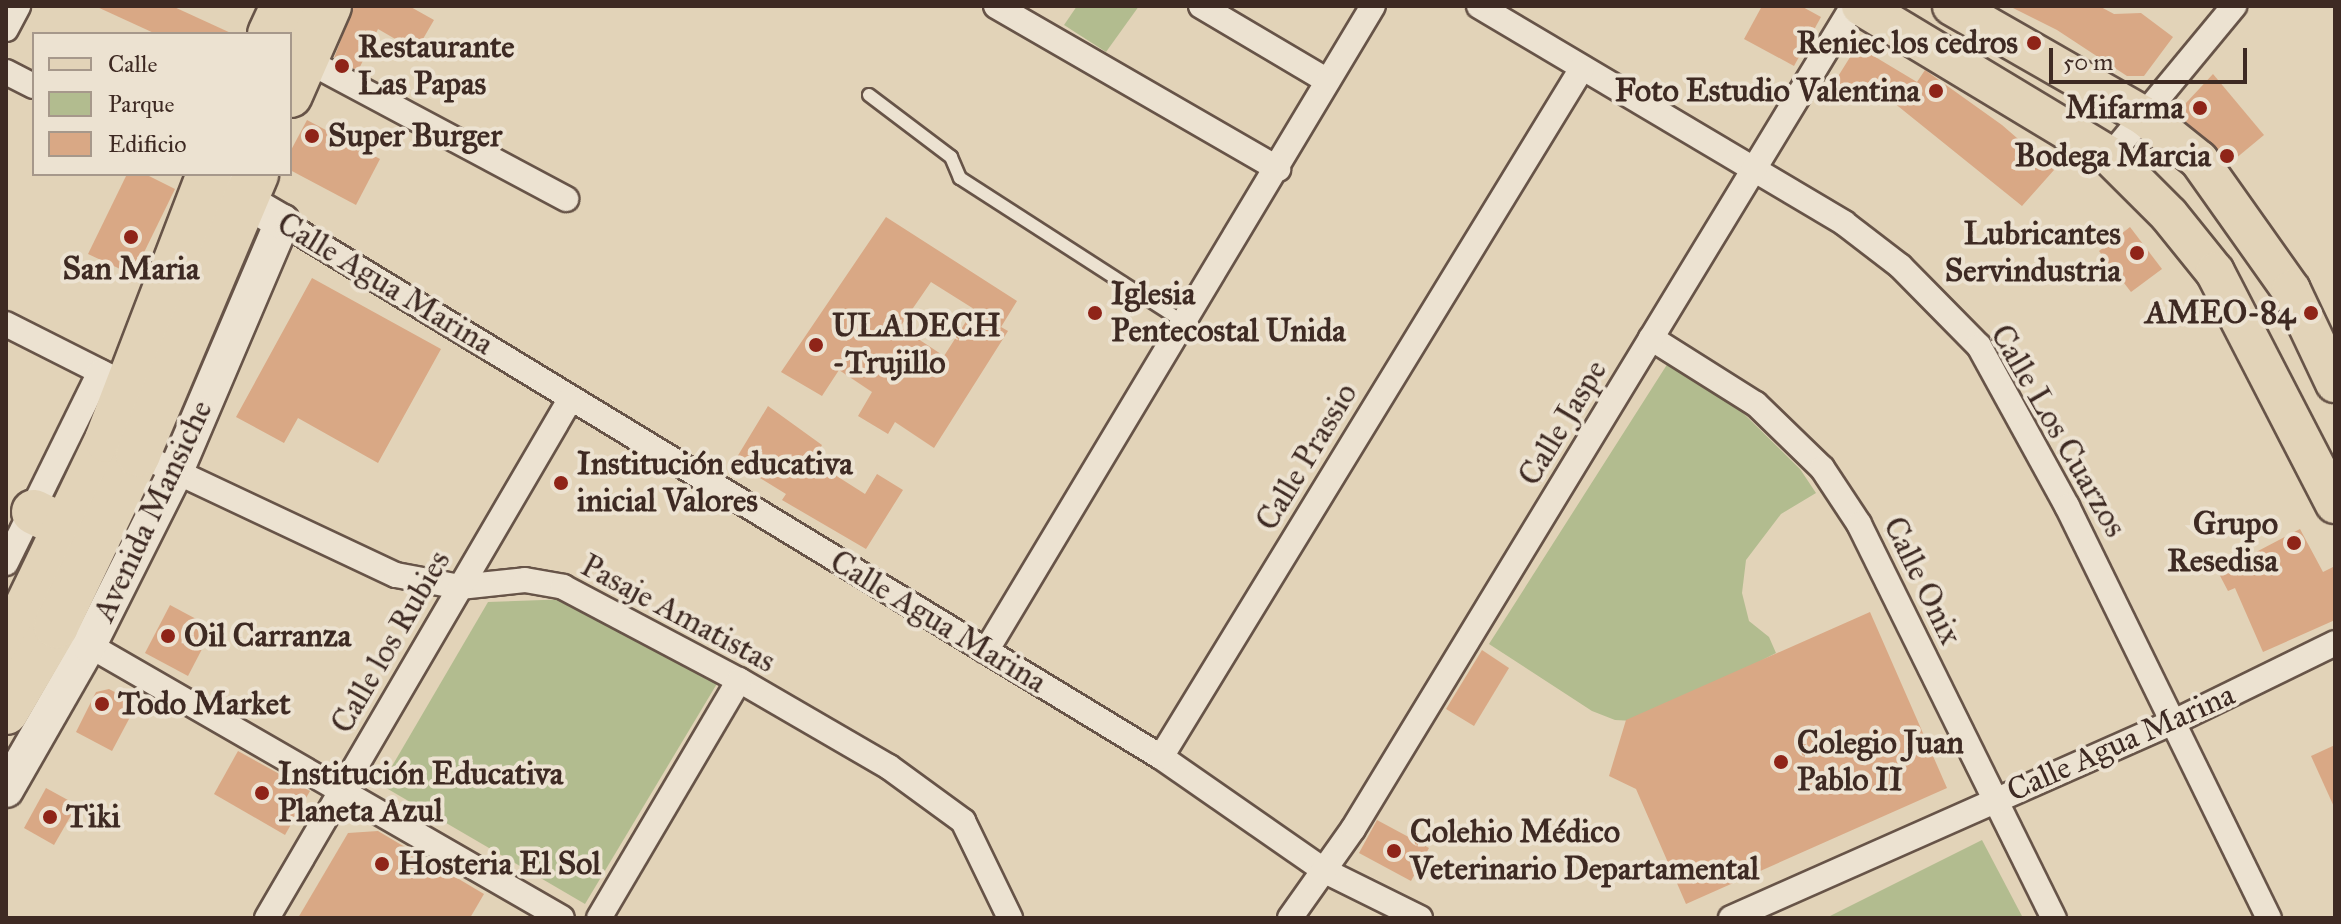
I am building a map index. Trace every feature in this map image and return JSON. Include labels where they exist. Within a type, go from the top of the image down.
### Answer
[{"type":"highway","points":[[271,32],[283,6]]},
{"type":"highway","points":[[298,78],[329,6]]},
{"type":"highway","name":"Avenida Mansiche","points":[[6,712],[58,626],[140,455],[130,385],[205,176]]},
{"type":"highway","name":"Avenida Mansiche","points":[[130,385],[250,186]]},
{"type":"highway","name":"Avenida Mansiche","points":[[58,626],[50,520],[140,455]]},
{"type":"highway","name":"Avenida Mansiche","points":[[6,650],[58,626]]},
{"type":"main road","points":[[1861,6],[2110,156],[2169,215],[2215,272],[2335,504]]},
{"type":"main road","points":[[1952,6],[2144,116],[2199,160],[2262,243],[2291,290],[2335,383]]},
{"type":"street","points":[[6,29],[18,6]]},
{"type":"street","points":[[996,6],[1278,169]]},
{"type":"street","points":[[1201,6],[1328,81]]},
{"type":"street","points":[[986,651],[1278,169],[1373,6]]},
{"type":"street","name":"Calle Los Cuarzos","points":[[1479,6],[1844,223],[1900,266],[1979,346],[2176,721],[2269,918]]},
{"type":"street","name":"Calle Jaspe","points":[[1290,918],[1325,871],[1853,6]]},
{"type":"street","points":[[2110,156],[2234,6]]},
{"type":"street","name":"Calle Prassio","points":[[1161,757],[1582,68]]},
{"type":"street","points":[[6,72],[32,85]]},
{"type":"street","points":[[298,78],[566,199]]},
{"type":"street","name":"Calle Agua Marina","points":[[205,176],[250,186],[282,222],[1161,757],[1325,871],[1420,918]]},
{"type":"street","name":"Avenida Mansiche","points":[[140,455],[282,222]]},
{"type":"street","points":[[6,324],[130,385],[50,520],[6,563]]},
{"type":"street","name":"Calle Onix","points":[[1651,338],[1756,404],[1822,468],[1859,524],[1993,801],[2054,918]]},
{"type":"street","name":"Calle los Rubies","points":[[267,918],[571,398]]},
{"type":"street","name":"Pasaje Amatistas","points":[[140,455],[396,575],[460,587],[525,580],[563,587],[739,680],[889,767],[963,821],[1010,918]]},
{"type":"street","points":[[58,626],[562,918]]},
{"type":"street","name":"Avenida Mansiche","points":[[6,790],[58,626]]},
{"type":"street","name":"Calle Agua Marina","points":[[1731,918],[2176,721],[2335,643]]},
{"type":"street","points":[[599,918],[739,680]]},
{"type":"lane","points":[[869,95],[951,157],[960,178],[1185,323]]},
{"type":"green space","points":[[1077,6],[1139,6],[1106,52],[1064,25]]},
{"type":"green space","points":[[1668,363],[1735,405],[1800,469],[1816,493],[1781,514],[1746,560],[1742,593],[1749,621],[1769,637],[1776,653],[1663,711],[1634,721],[1615,720],[1592,711],[1489,644]]},
{"type":"green space","points":[[571,599],[718,682],[585,904],[381,785],[488,602]]},
{"type":"green space","points":[[1982,840],[2023,918],[1826,918]]},
{"type":"building","points":[[95,6],[172,6],[229,32],[152,32]]},
{"type":"building","points":[[354,6],[409,6],[434,20],[416,51],[378,29],[358,71],[334,58]]},
{"type":"building","points":[[1762,6],[1801,6],[1821,17],[1794,66],[1744,39]]},
{"type":"building","points":[[2009,6],[2099,6],[2114,14],[2141,13],[2173,37],[2144,76],[2127,76],[2057,30]]},
{"type":"building","points":[[1857,46],[1917,82],[1925,70],[2002,125],[2054,170],[2022,206],[1873,86],[1862,104],[1832,86]]},
{"type":"building","points":[[2213,74],[2264,135],[2229,164],[2184,120],[2186,103]]},
{"type":"building","points":[[307,120],[380,159],[356,205],[292,171],[292,148]]},
{"type":"building","points":[[126,176],[149,176],[175,189],[133,275],[88,254]]},
{"type":"building","points":[[886,217],[1017,301],[1001,327],[1008,331],[934,448],[895,422],[888,434],[858,416],[872,392],[839,370],[822,396],[781,372]],"holes":[[[931,282],[974,309],[944,356],[900,327]]]},
{"type":"building","points":[[2130,227],[2162,269],[2131,292],[2099,251]]},
{"type":"building","points":[[312,278],[441,349],[378,463],[298,418],[284,443],[236,417]]},
{"type":"building","points":[[768,406],[822,445],[813,461],[865,494],[877,474],[903,490],[866,549],[782,500],[786,494],[734,462]]},
{"type":"building","points":[[2300,529],[2323,572],[2335,566],[2335,620],[2263,652],[2235,588],[2228,591],[2218,572]]},
{"type":"building","points":[[170,605],[213,628],[188,676],[145,653]]},
{"type":"building","name":"Colegio Juan Pablo II","points":[[1870,612],[1947,788],[1686,904],[1636,789],[1609,776],[1626,720]]},
{"type":"building","points":[[1482,650],[1509,668],[1474,726],[1446,709]]},
{"type":"building","points":[[109,689],[137,704],[112,751],[76,732],[96,692]]},
{"type":"building","points":[[2335,745],[2335,809],[2311,756]]},
{"type":"building","name":"Institución Educativa Planeta Azul","points":[[238,751],[310,791],[285,835],[214,794]]},
{"type":"building","name":"Tiki","points":[[46,788],[77,805],[54,845],[24,828]]},
{"type":"building","name":"Colehio Médico Veterinario Departamental","points":[[1377,820],[1429,848],[1411,881],[1359,853]]},
{"type":"building","name":"Hosteria El Sol","points":[[378,831],[484,894],[470,918],[298,918],[348,833]]},
{"type":"place","name":"Reniec los cedros","points":[[2034,43]]},
{"type":"place","name":"Restaurante Las Papas","points":[[342,66]]},
{"type":"place","name":"Foto Estudio Valentina","points":[[1936,91]]},
{"type":"place","name":"Mifarma","points":[[2200,108]]},
{"type":"place","name":"Super Burger","points":[[312,136]]},
{"type":"place","name":"Bodega Marcia","points":[[2227,156]]},
{"type":"place","name":"San Maria","points":[[131,237]]},
{"type":"place","name":"Lubricantes Servindustria","points":[[2137,253]]},
{"type":"place","name":"Iglesia Pentecostal Unida","points":[[1095,313]]},
{"type":"place","name":"AMEO-84","points":[[2311,313]]},
{"type":"place","name":"ULADECH -Trujillo","points":[[816,345]]},
{"type":"place","name":"Institución educativa inicial Valores","points":[[561,483]]},
{"type":"place","name":"Grupo Resedisa","points":[[2294,543]]},
{"type":"place","name":"Oil Carranza","points":[[168,636]]},
{"type":"place","name":"Todo Market","points":[[102,704]]},
{"type":"place","name":"Colegio Juan Pablo II","points":[[1781,762]]},
{"type":"place","name":"Institución Educativa Planeta Azul","points":[[262,793]]},
{"type":"place","name":"Tiki","points":[[50,817]]},
{"type":"place","name":"Colehio Médico Veterinario Departamental","points":[[1394,851]]},
{"type":"place","name":"Hosteria El Sol","points":[[382,864]]}]
